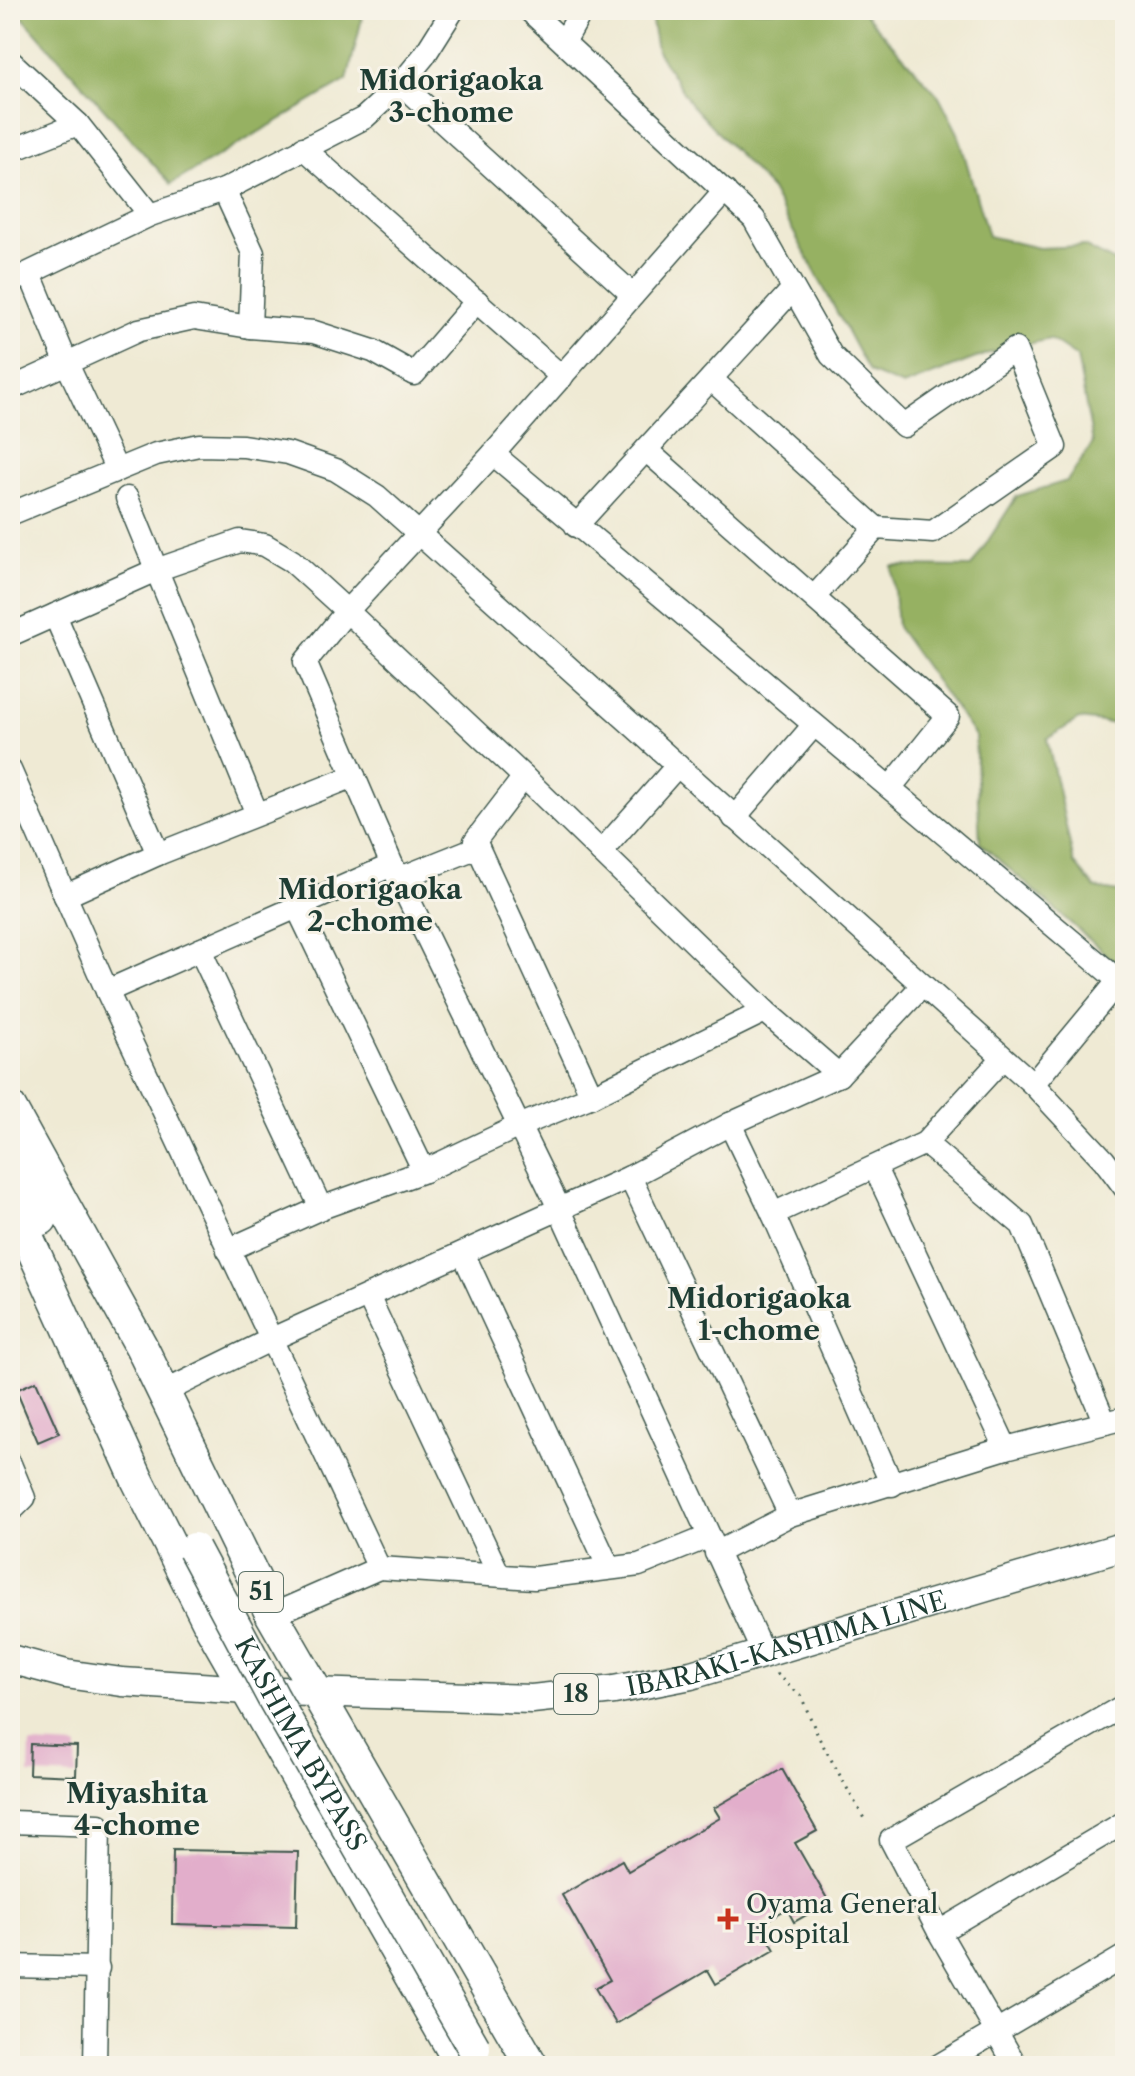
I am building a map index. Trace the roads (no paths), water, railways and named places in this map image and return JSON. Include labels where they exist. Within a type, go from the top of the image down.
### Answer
[{"type":"highway","name":"51","points":[[10,1108],[141,1346],[272,1615],[532,2066]]},
{"type":"highway","name":"KASHIMA BYPASS","points":[[10,1153],[194,1549],[473,2060]]},
{"type":"highway","name":"51","points":[[10,1199],[137,1479],[211,1627],[473,2060]]},
{"type":"main road","name":"IBARAKI-KASHIMA LINE","points":[[10,1659],[66,1674],[122,1682],[317,1693],[546,1697],[614,1690],[770,1664],[1125,1546]]},
{"type":"street","points":[[117,470],[67,364],[20,278],[150,215],[224,190],[364,118],[401,84],[424,56],[453,10]]},
{"type":"street","points":[[529,10],[754,219],[831,355],[904,426],[1015,349],[1055,447],[933,532],[876,528],[711,379]]},
{"type":"street","points":[[564,42],[582,10]]},
{"type":"street","points":[[10,61],[78,124],[150,215]]},
{"type":"street","points":[[401,84],[633,295]]},
{"type":"street","points":[[10,151],[78,124]]},
{"type":"street","points":[[303,148],[562,377]]},
{"type":"street","points":[[224,190],[253,253],[250,327]]},
{"type":"street","points":[[725,191],[493,454],[347,611],[305,662],[395,872],[559,1208],[712,1545],[770,1664]]},
{"type":"street","points":[[576,526],[793,289]]},
{"type":"street","points":[[10,389],[139,330],[194,318],[250,327],[314,332],[373,351],[414,374],[477,301]]},
{"type":"street","points":[[10,514],[156,454],[199,445],[243,446],[288,453],[336,470],[377,496],[1033,1084],[1104,1160],[1125,1188]]},
{"type":"street","points":[[646,450],[948,716],[890,788]]},
{"type":"street","points":[[493,454],[1123,980],[1033,1084]]},
{"type":"street","points":[[127,498],[257,814]]},
{"type":"street","points":[[815,596],[876,528]]},
{"type":"street","points":[[10,635],[156,570],[240,541],[265,545],[292,561],[347,611],[524,777],[765,1011],[839,1075]]},
{"type":"street","points":[[55,615],[158,854]]},
{"type":"street","points":[[734,818],[814,725]]},
{"type":"street","points":[[601,852],[677,766]]},
{"type":"street","points":[[10,770],[107,991],[379,1568]]},
{"type":"street","points":[[65,896],[158,854],[354,776]]},
{"type":"street","points":[[524,777],[475,841],[592,1096]]},
{"type":"street","points":[[107,991],[297,907],[478,847]]},
{"type":"street","points":[[297,907],[424,1171]]},
{"type":"street","points":[[200,950],[321,1208]]},
{"type":"street","points":[[164,1392],[272,1339],[630,1177],[730,1124],[839,1075],[922,986]]},
{"type":"street","points":[[228,1250],[321,1208],[424,1171],[592,1096],[765,1011]]},
{"type":"street","points":[[773,1214],[925,1143],[1002,1059]]},
{"type":"street","points":[[730,1124],[892,1485]]},
{"type":"street","points":[[272,1615],[379,1568],[534,1578],[639,1565],[712,1545],[790,1515],[1006,1448],[1115,1420],[1022,1225],[925,1143]]},
{"type":"street","points":[[875,1168],[1006,1448]]},
{"type":"street","points":[[630,1177],[790,1515]]},
{"type":"street","points":[[463,1253],[609,1568]]},
{"type":"street","points":[[368,1296],[499,1575]]},
{"type":"street","points":[[10,1464],[24,1498],[15,1507],[10,1507]]},
{"type":"street","points":[[1016,2066],[939,1932],[891,1840],[1125,1705]]},
{"type":"street","points":[[10,1822],[99,1825],[95,2066]]},
{"type":"street","points":[[939,1932],[1125,1822]]},
{"type":"street","points":[[938,2066],[1125,1956]]},
{"type":"street","points":[[10,1966],[98,1968]]},
{"type":"place","name":"Oyama General Hospital","points":[[728,1919]]},
{"type":"district","name":"Midorigaoka 3-chome","points":[[451,96]]},
{"type":"district","name":"Midorigaoka 2-chome","points":[[370,905]]},
{"type":"district","name":"Midorigaoka 1-chome","points":[[759,1314]]},
{"type":"district","name":"Miyashita 4-chome","points":[[137,1809]]}]
